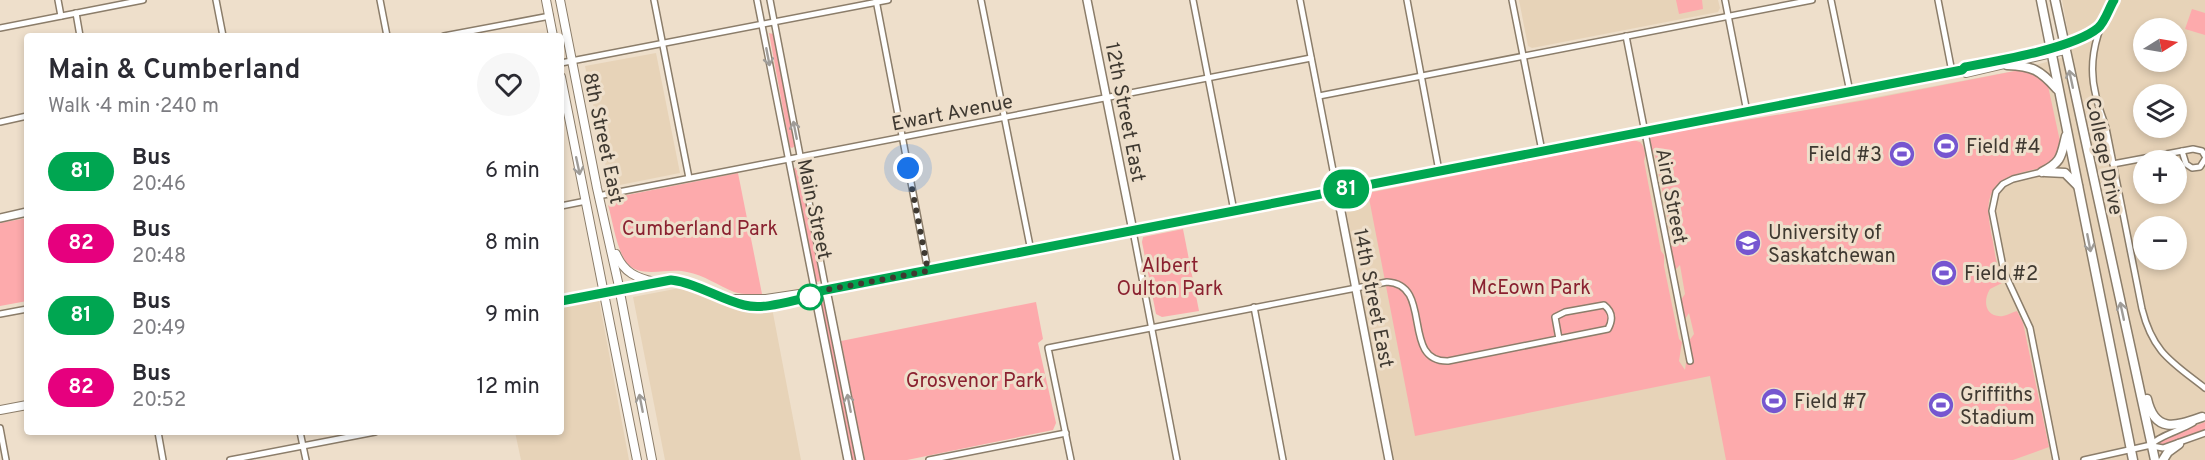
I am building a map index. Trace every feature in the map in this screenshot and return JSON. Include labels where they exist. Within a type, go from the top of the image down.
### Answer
[{"type":"main road","points":[[546,0],[552,33]]},
{"type":"main road","name":"8th Street East","points":[[560,0],[598,196],[620,290],[652,460]]},
{"type":"main road","name":"College Drive","points":[[2041,0],[2133,460]]},
{"type":"main road","name":"College Drive","points":[[2055,0],[2155,460]]},
{"type":"main road","points":[[1962,70],[1966,73],[2007,65],[2064,47]]},
{"type":"main road","points":[[564,300],[671,280],[685,282],[727,299],[766,299],[808,291],[815,292],[2051,51]]},
{"type":"main road","points":[[2007,65],[2030,67],[2040,71],[2059,91]]},
{"type":"main road","name":"8th Street East","points":[[564,109],[586,201],[638,460]]},
{"type":"main road","points":[[2042,172],[2053,166],[2061,157],[2067,132]]},
{"type":"main road","points":[[2042,172],[2065,173],[2078,186]]},
{"type":"main road","points":[[609,237],[619,261],[627,272],[657,283]]},
{"type":"main road","points":[[2135,368],[2144,387],[2149,409],[2156,419],[2174,426],[2204,416]]},
{"type":"main road","points":[[0,410],[24,406]]},
{"type":"main road","points":[[2163,460],[2168,452],[2179,444]]},
{"type":"street","points":[[58,0],[62,16]]},
{"type":"street","points":[[0,28],[143,0]]},
{"type":"street","points":[[216,0],[222,33]]},
{"type":"street","points":[[380,0],[386,33]]},
{"type":"street","points":[[654,0],[689,178]]},
{"type":"street","name":"Main Street","points":[[757,0],[848,460]]},
{"type":"street","name":"Main Street","points":[[770,0],[860,460]]},
{"type":"street","points":[[564,62],[888,0]]},
{"type":"street","points":[[981,0],[1031,251]]},
{"type":"street","name":"12th Street East","points":[[1087,0],[1133,231]]},
{"type":"street","points":[[1193,0],[1234,211]]},
{"type":"street","name":"14th Street East","points":[[1300,0],[1389,460]]},
{"type":"street","points":[[1407,0],[1439,171]]},
{"type":"street","points":[[1512,0],[1542,151]]},
{"type":"street","points":[[1725,0],[1747,112]]},
{"type":"street","points":[[1319,96],[1812,0]]},
{"type":"street","points":[[1831,0],[1850,92]]},
{"type":"street","points":[[1938,0],[1952,72]]},
{"type":"street","points":[[2114,0],[2100,27],[2093,50],[2093,85],[2114,164],[2142,309],[2148,330],[2168,360],[2205,387]]},
{"type":"street","points":[[876,1],[928,271]]},
{"type":"street","points":[[76,13],[79,33]]},
{"type":"street","points":[[460,33],[549,16]]},
{"type":"street","points":[[2064,47],[2100,27]]},
{"type":"street","name":"Aird Street","points":[[1626,36],[1690,361]]},
{"type":"street","name":"Ewart Avenue","points":[[598,196],[1311,58]]},
{"type":"street","points":[[0,122],[24,117]]},
{"type":"street","points":[[2187,151],[2198,149],[2205,158],[2200,167],[2192,168],[2187,165]]},
{"type":"street","points":[[2114,164],[2133,161]]},
{"type":"street","points":[[2042,172],[2013,179],[2003,184],[1996,192],[1992,211],[2006,280],[2030,328],[2056,460]]},
{"type":"street","points":[[564,205],[586,201]]},
{"type":"street","points":[[0,218],[24,213]]},
{"type":"street","points":[[1133,231],[1177,460]]},
{"type":"street","points":[[1071,460],[1048,348],[1392,282],[1406,290],[1414,302],[1423,347],[1432,357],[1439,360],[1448,361],[1608,330],[1612,321],[1609,310],[1604,305],[1565,312],[1555,317],[1559,339]]},
{"type":"street","points":[[1254,307],[1284,460]]},
{"type":"street","points":[[0,314],[24,310]]},
{"type":"street","points":[[2151,445],[2156,439],[2184,429],[2204,416]]},
{"type":"street","points":[[0,428],[6,460]]},
{"type":"street","points":[[929,460],[1066,433]]},
{"type":"street","points":[[2084,460],[2151,445],[2158,448],[2179,444],[2205,433]]},
{"type":"street","points":[[159,435],[163,460]]},
{"type":"street","points":[[301,435],[306,460]]},
{"type":"street","points":[[230,460],[360,435]]},
{"type":"shaded area","points":[[1519,0],[1718,0],[1720,8],[1718,12],[1532,48],[1528,46]]},
{"type":"shaded area","name":"University of Saskatchewan","points":[[2062,0],[2205,0],[2205,460],[1389,460],[1355,281],[1345,197],[2014,71],[2072,55]]},
{"type":"shaded area","points":[[656,53],[680,173],[610,187],[585,66]]},
{"type":"shaded area","points":[[680,288],[749,313],[772,308],[801,460],[665,460],[633,297]]},
{"type":"shaded area","points":[[599,300],[629,460],[521,460],[516,435],[564,435],[564,306]]},
{"type":"green space","points":[[1676,0],[1702,0],[1703,9],[1679,14]]},
{"type":"green space","points":[[2192,9],[2205,13],[2205,35],[2187,30]]},
{"type":"green space","points":[[769,33],[773,34],[795,146],[792,148],[790,147]]},
{"type":"green space","name":"University of Saskatchewan","points":[[2020,70],[2036,74],[2048,86],[2061,146],[2052,160],[2044,167],[2005,179],[1992,192],[1988,210],[1989,221],[2002,283],[1990,289],[1986,304],[1989,312],[1997,316],[2005,316],[2017,311],[2023,323],[2049,447],[2013,460],[1726,460],[1710,376],[1415,436],[1368,193],[1633,140],[1640,142],[1645,151],[1644,161],[1661,251],[1664,255],[1664,266],[1679,339],[1682,342],[1679,361],[1685,370],[1689,341],[1694,334],[1689,313],[1685,319],[1681,300],[1685,294],[1680,265],[1675,270],[1671,250],[1672,239],[1655,155],[1650,149],[1650,138],[1656,135],[1866,100]]},
{"type":"green space","points":[[798,166],[821,280],[818,282],[794,169]]},
{"type":"green space","name":"Cumberland Park","points":[[738,173],[762,294],[737,293],[687,272],[646,272],[626,262],[617,242],[608,205],[612,198]]},
{"type":"green space","points":[[24,219],[24,302],[0,306],[0,223]]},
{"type":"green space","name":"Albert Oulton Park","points":[[1183,229],[1199,311],[1162,317],[1156,314],[1142,242],[1143,237]]},
{"type":"green space","points":[[821,301],[825,302],[856,460],[851,460]]},
{"type":"green space","name":"Grosvenor Park","points":[[1036,302],[1043,339],[1038,343],[1056,423],[1053,430],[907,460],[864,460],[841,341]]},
{"type":"green space","points":[[2205,422],[2205,429],[2189,437],[2159,444],[2162,439]]},
{"type":"bus line","name":"81","points":[[564,300],[671,280],[685,282],[743,305],[767,305],[810,297],[815,292],[1962,70],[1965,67],[2050,48],[2084,36],[2100,27],[2114,0]]},
{"type":"place","name":"Field #4","points":[[1946,146]]},
{"type":"place","name":"Field #3","points":[[1902,154]]},
{"type":"place","name":"University of Saskatchewan","points":[[1748,243]]},
{"type":"place","name":"Field #2","points":[[1944,273]]},
{"type":"place","name":"Field #7","points":[[1774,401]]},
{"type":"place","name":"Griffiths Stadium","points":[[1941,405]]},
{"type":"route","points":[[810,297],[815,292],[928,271],[908,168]]},
{"type":"park label","name":"McEown Park","points":[[1531,287]]}]
